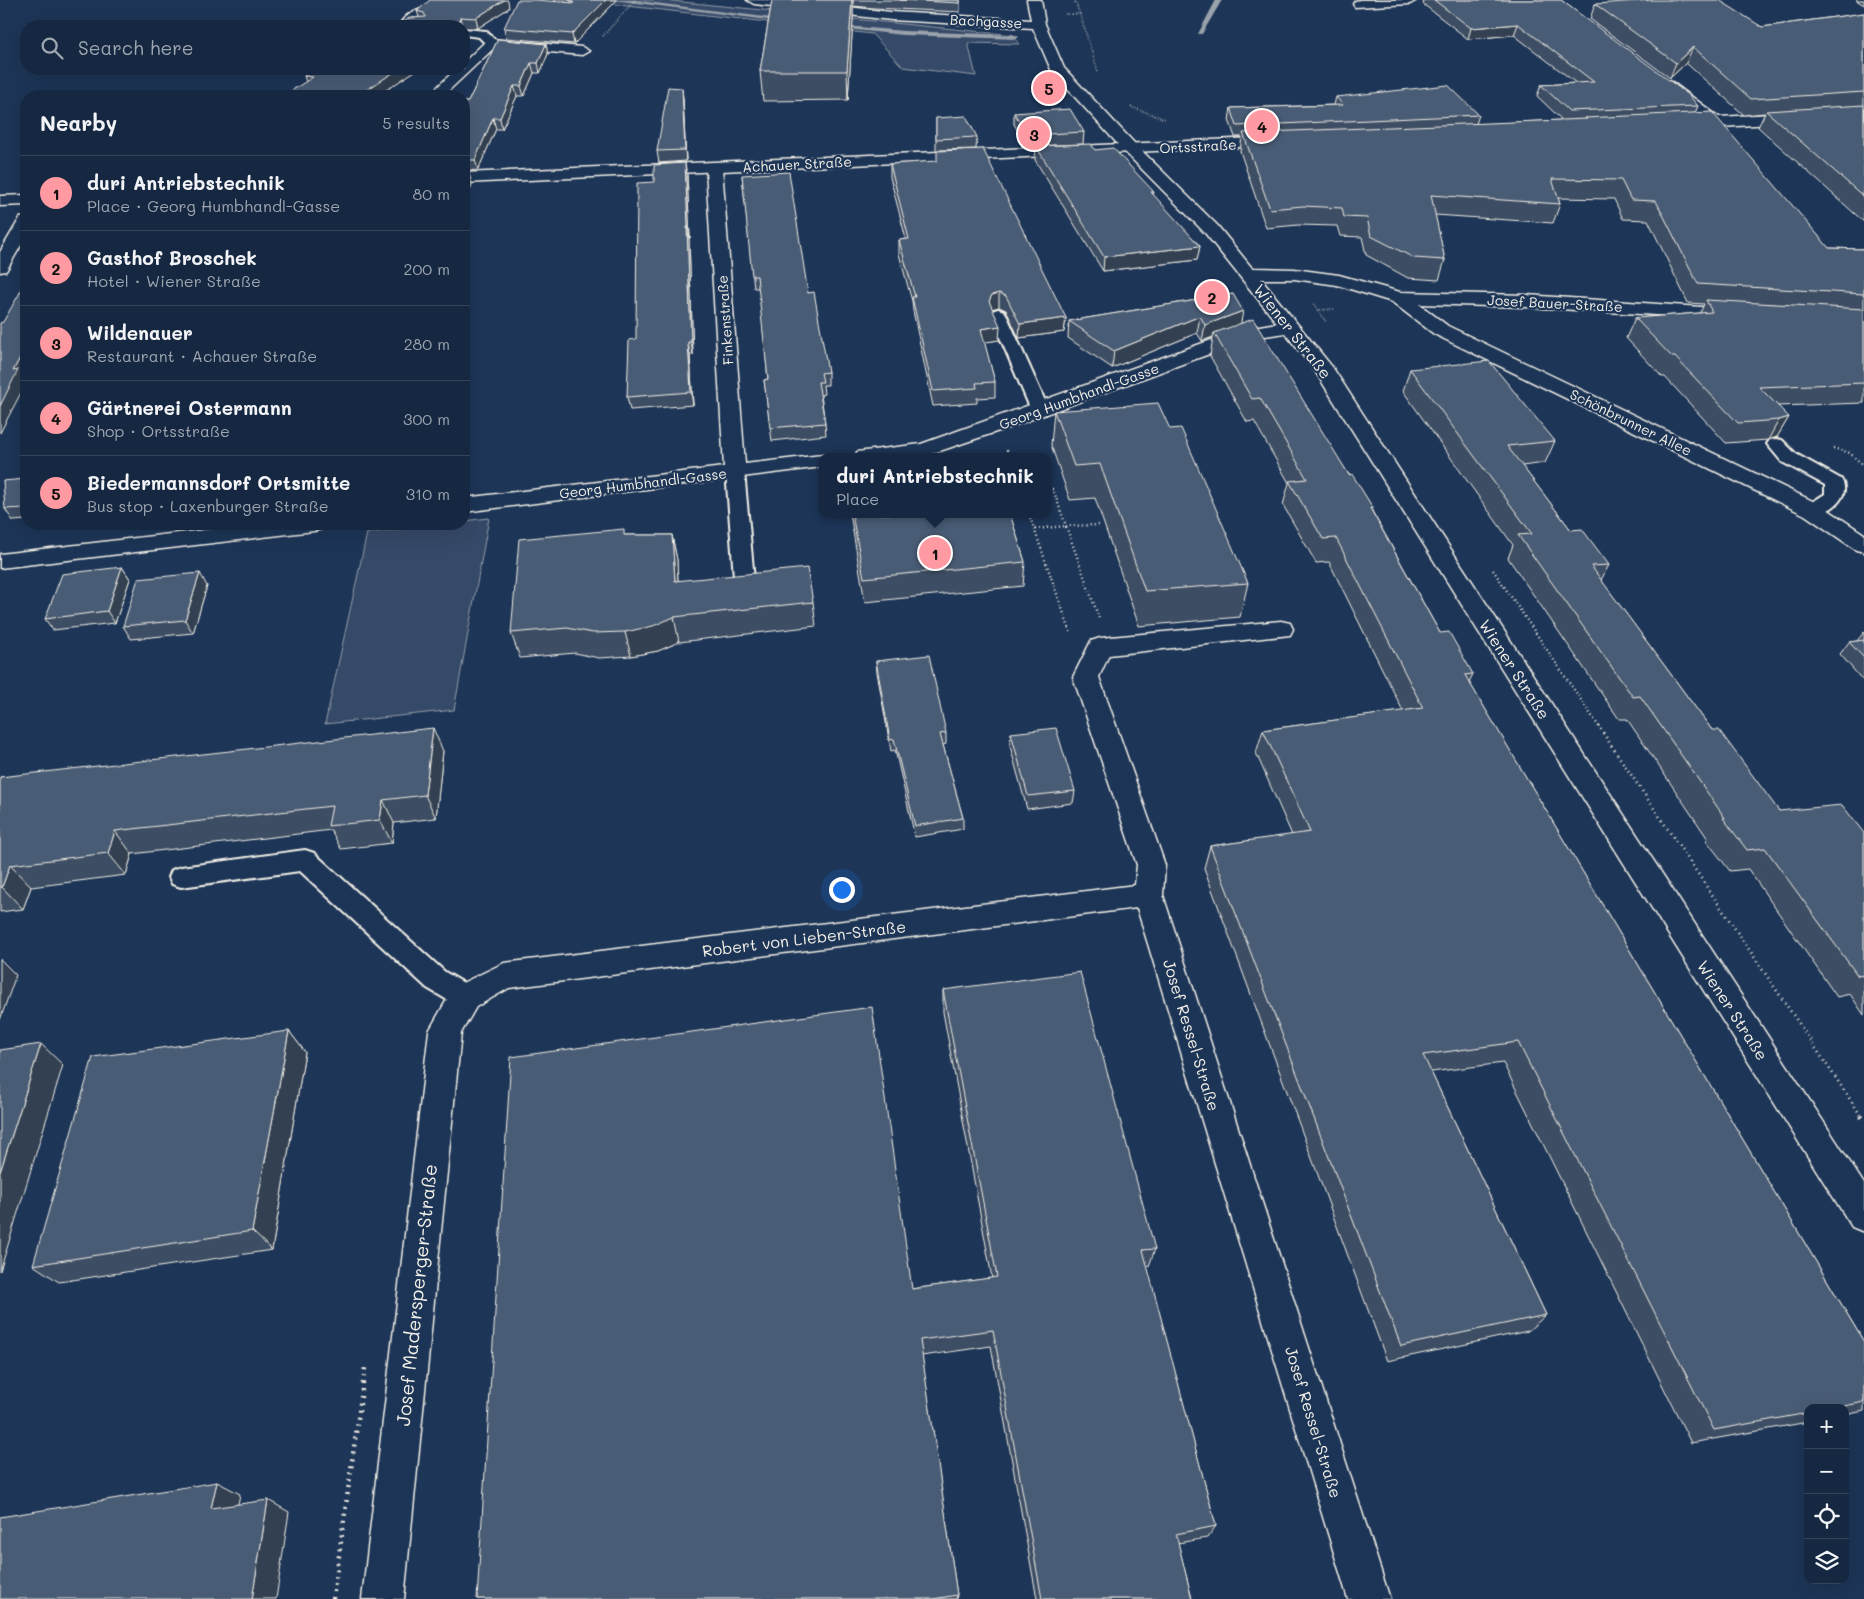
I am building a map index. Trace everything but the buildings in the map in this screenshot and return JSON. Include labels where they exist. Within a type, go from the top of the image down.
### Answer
[{"type":"street","name":"Bachgasse","points":[[754,0],[891,16],[1038,24]]},
{"type":"street","points":[[891,0],[891,16]]},
{"type":"street","name":"Wiener Straße","points":[[1034,0],[1038,24],[1057,69],[1131,149],[1211,229],[1323,368],[1864,1215]]},
{"type":"street","points":[[1360,4],[1410,0]]},
{"type":"street","points":[[470,59],[492,43],[582,51]]},
{"type":"street","points":[[440,90],[454,75]]},
{"type":"street","points":[[1655,76],[1718,123]]},
{"type":"street","points":[[1669,125],[1864,114]]},
{"type":"street","name":"Ortsstraße","points":[[1131,149],[1298,141]]},
{"type":"street","name":"Achauer Straße","points":[[470,178],[1131,149]]},
{"type":"street","name":"Finkenstraße","points":[[714,168],[735,471]]},
{"type":"street","points":[[0,201],[20,200]]},
{"type":"street","points":[[0,267],[20,232]]},
{"type":"street","name":"Josef Bauer-Straße","points":[[1248,274],[1294,274],[1339,280],[1399,298],[1526,301],[1758,315]]},
{"type":"street","name":"Schönbrunner Allee","points":[[1399,298],[1441,330],[1813,510],[1864,545]]},
{"type":"street","name":"Georg Humbhandl-Gasse","points":[[899,453],[924,450],[1040,410],[1249,333],[1290,326]]},
{"type":"street","name":"Georg Humbhandl-Gasse","points":[[470,504],[819,462]]},
{"type":"street","points":[[0,561],[259,530]]},
{"type":"street","points":[[1109,646],[1281,629]]},
{"type":"street","name":"Josef Ressel-Straße","points":[[1109,646],[1100,647],[1086,678],[1150,865],[1148,895],[1369,1599]]},
{"type":"street","name":"Robert von Lieben-Straße","points":[[465,997],[504,976],[1148,895]]},
{"type":"street","name":"Josef Madersperger-Straße","points":[[383,1599],[445,1031],[465,997]]},
{"type":"lane","points":[[411,20],[419,13]]},
{"type":"lane","points":[[470,33],[482,34],[492,43]]},
{"type":"lane","points":[[998,314],[1040,410]]},
{"type":"lane","points":[[1776,444],[1789,458],[1834,483],[1834,496],[1813,510]]},
{"type":"lane","points":[[735,471],[745,591]]},
{"type":"lane","points":[[181,877],[305,860],[436,980],[465,997]]},
{"type":"path","points":[[582,51],[595,44],[636,0]]},
{"type":"path","points":[[1074,0],[1100,79]]},
{"type":"path","points":[[1064,14],[1080,14]]},
{"type":"path","points":[[1131,107],[1173,122]]},
{"type":"path","points":[[1294,274],[1329,327]]},
{"type":"path","points":[[1831,447],[1850,453],[1864,466]]},
{"type":"path","points":[[1051,488],[1053,488],[1109,646]]},
{"type":"path","points":[[1030,518],[1073,640]]},
{"type":"path","points":[[1034,529],[1100,525]]},
{"type":"path","points":[[1491,567],[1864,1120]]},
{"type":"path","points":[[333,1599],[366,1362]]},
{"type":"shaded area","points":[[575,0],[662,0],[1014,35],[1019,44],[968,43],[976,76],[903,67],[872,34]]},
{"type":"shaded area","points":[[489,518],[454,710],[325,724],[367,533],[392,530],[470,530],[470,520]]},
{"type":"waterway","points":[[617,0],[784,20]]},
{"type":"waterway","points":[[1200,33],[1219,0]]},
{"type":"waterway","points":[[837,26],[903,33],[1016,37]]},
{"type":"place","name":"Biedermannsdorf Ortsmitte","points":[[1049,88]]},
{"type":"place","name":"Gärtnerei Ostermann","points":[[1262,126]]},
{"type":"place","name":"Wildenauer","points":[[1034,134]]},
{"type":"place","name":"Gasthof Broschek","points":[[1212,297]]},
{"type":"place","name":"duri Antriebstechnik","points":[[935,553]]}]
